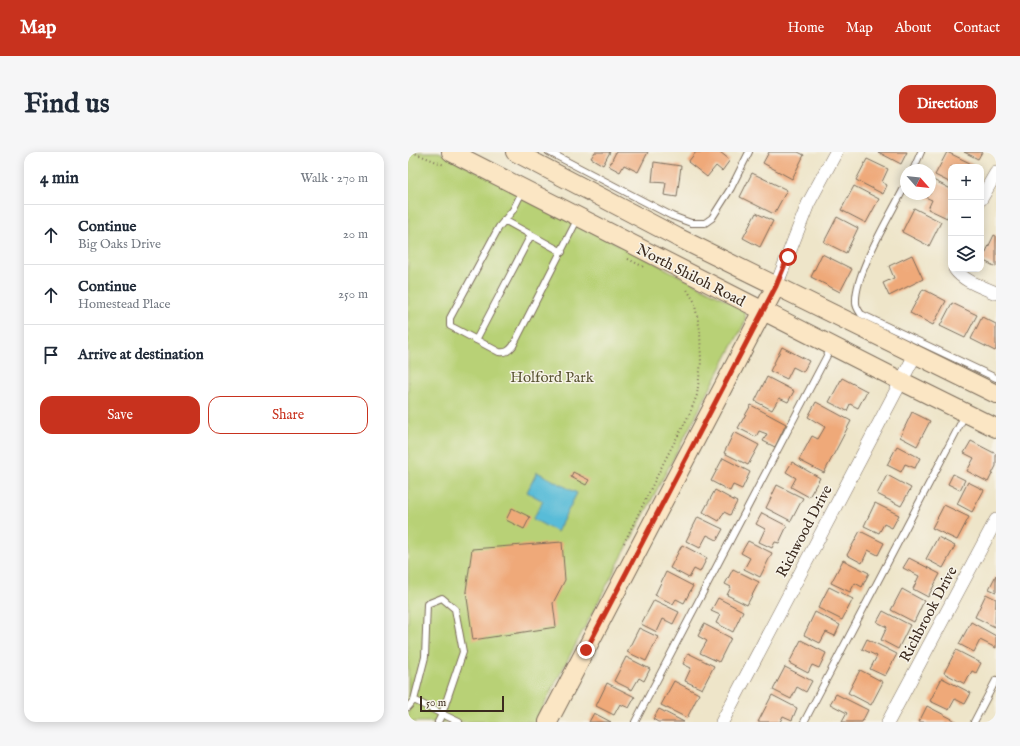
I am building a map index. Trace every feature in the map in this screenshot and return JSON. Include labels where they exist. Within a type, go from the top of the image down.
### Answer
[{"type":"main road","name":"North Shiloh Road","points":[[451,152],[901,382],[996,428]]},
{"type":"main road","name":"North Shiloh Road","points":[[515,152],[543,158],[677,237],[996,394]]},
{"type":"main road","points":[[523,189],[543,158]]},
{"type":"main road","points":[[548,722],[776,286]]},
{"type":"street","points":[[776,286],[808,204],[836,152]]},
{"type":"street","points":[[984,194],[996,173]]},
{"type":"street","points":[[957,272],[963,277],[996,293]]},
{"type":"street","name":"Richwood Drive","points":[[722,722],[915,355]]},
{"type":"street","name":"Richbrook Drive","points":[[888,722],[996,520]]},
{"type":"lane","points":[[543,158],[672,216],[687,222],[698,223],[705,222],[712,218],[749,152]]},
{"type":"lane","points":[[916,164],[921,152]]},
{"type":"lane","points":[[523,189],[513,210],[499,227],[450,318],[450,326],[499,352],[504,353],[509,351],[579,217]]},
{"type":"lane","points":[[900,196],[861,274],[856,293],[856,305],[861,314],[996,378]]},
{"type":"lane","points":[[504,220],[562,252]]},
{"type":"lane","points":[[476,340],[531,235]]},
{"type":"lane","points":[[635,722],[832,346]]},
{"type":"lane","points":[[804,722],[966,413]]},
{"type":"lane","points":[[408,707],[414,700],[425,657],[427,604],[442,598],[455,608],[463,652],[438,722]]},
{"type":"lane","points":[[974,722],[996,680]]},
{"type":"lane","points":[[414,700],[458,722]]},
{"type":"path","points":[[624,257],[644,268]]},
{"type":"path","points":[[666,458],[690,413],[697,395],[701,362],[698,314],[694,301],[684,285]]},
{"type":"green space","name":"Holford Park","points":[[408,152],[439,152],[740,307],[745,315],[745,322],[535,722],[408,722]]},
{"type":"water","points":[[537,472],[577,493],[557,532],[533,519],[543,501],[527,492]]},
{"type":"building","points":[[595,152],[610,152],[603,165],[591,158]]},
{"type":"building","points":[[616,152],[648,152],[638,172],[624,165],[620,172],[609,166]]},
{"type":"building","points":[[696,152],[720,152],[730,160],[722,171],[716,166],[707,177],[688,162]]},
{"type":"building","points":[[769,152],[798,152],[804,155],[792,179],[763,163]]},
{"type":"building","points":[[878,152],[907,152],[901,164]]},
{"type":"building","points":[[947,152],[972,164],[948,164],[948,182],[936,176]]},
{"type":"building","points":[[964,152],[982,152],[978,159]]},
{"type":"building","points":[[867,159],[888,169],[882,182],[887,185],[883,194],[856,180]]},
{"type":"building","points":[[654,162],[681,166],[677,197],[664,195],[666,183],[652,182]]},
{"type":"building","points":[[752,173],[787,190],[774,214],[740,197]]},
{"type":"building","points":[[936,182],[948,188],[947,218],[928,209],[932,200],[936,200]]},
{"type":"building","points":[[854,186],[879,199],[866,223],[841,210]]},
{"type":"building","points":[[914,208],[941,222],[929,246],[902,232]]},
{"type":"building","points":[[756,213],[773,221],[760,247],[743,238]]},
{"type":"building","points":[[837,217],[858,228],[846,253],[824,242]]},
{"type":"building","points":[[994,235],[996,236],[996,267],[984,261],[984,256]]},
{"type":"building","points":[[822,254],[852,269],[840,292],[811,277]]},
{"type":"building","points":[[912,255],[923,279],[889,296],[883,283],[894,278],[889,266]]},
{"type":"building","points":[[923,289],[946,301],[933,325],[910,313]]},
{"type":"building","points":[[952,303],[977,315],[965,338],[940,326]]},
{"type":"building","points":[[982,317],[996,324],[995,351],[971,339]]},
{"type":"building","points":[[782,347],[809,361],[803,372],[793,367],[787,379],[770,371]]},
{"type":"building","points":[[767,377],[794,391],[788,402],[779,398],[772,410],[755,401]]},
{"type":"building","points":[[842,378],[867,391],[858,408],[850,404],[847,411],[829,402]]},
{"type":"building","points":[[816,402],[851,421],[824,473],[799,460],[812,436],[818,439],[825,427],[808,417]]},
{"type":"building","points":[[751,405],[786,424],[775,447],[763,441],[767,434],[759,431],[756,437],[738,428]]},
{"type":"building","points":[[912,412],[930,421],[917,446],[900,437]]},
{"type":"building","points":[[734,432],[759,445],[748,465],[724,453]]},
{"type":"building","points":[[971,441],[996,454],[996,466],[988,482],[967,471],[974,458],[964,453]]},
{"type":"building","points":[[897,446],[920,458],[915,468],[905,464],[901,472],[887,465]]},
{"type":"building","points":[[723,458],[750,472],[742,489],[733,485],[730,491],[711,481]]},
{"type":"building","points":[[792,462],[820,478],[809,497],[791,487],[796,478],[786,472]]},
{"type":"building","points":[[573,472],[589,480],[586,485],[571,477]]},
{"type":"building","points":[[953,474],[965,480],[960,490],[948,484]]},
{"type":"building","points":[[887,475],[911,488],[901,506],[877,494]]},
{"type":"building","points":[[968,482],[984,490],[972,512],[957,504]]},
{"type":"building","points":[[777,485],[803,498],[791,521],[766,508]]},
{"type":"building","points":[[715,490],[737,502],[730,515],[724,512],[719,521],[703,512]]},
{"type":"building","points":[[875,503],[899,515],[892,528],[884,524],[879,533],[864,526]]},
{"type":"building","points":[[944,505],[969,517],[957,540],[932,528]]},
{"type":"building","points":[[512,508],[530,517],[524,529],[506,520]]},
{"type":"building","points":[[762,513],[787,526],[779,543],[775,542],[772,548],[759,542],[765,529],[756,524]]},
{"type":"building","points":[[698,517],[723,529],[717,540],[707,535],[700,548],[686,541]]},
{"type":"building","points":[[860,531],[884,543],[878,555],[868,550],[862,563],[847,555]]},
{"type":"building","points":[[938,537],[955,546],[943,568],[926,559]]},
{"type":"building","points":[[748,541],[772,553],[760,577],[744,569],[750,558],[741,553]]},
{"type":"building","points":[[562,542],[565,580],[553,603],[556,627],[473,640],[466,591],[472,549]]},
{"type":"building","points":[[682,545],[707,558],[700,572],[694,569],[689,578],[670,568]]},
{"type":"building","points":[[909,558],[940,574],[928,597],[913,589],[919,576],[903,568]]},
{"type":"building","points":[[843,560],[869,573],[862,587],[855,583],[850,592],[831,583]]},
{"type":"building","points":[[733,569],[759,582],[747,605],[727,595],[731,587],[725,584]]},
{"type":"building","points":[[666,572],[693,586],[684,603],[676,599],[673,604],[655,595]]},
{"type":"building","points":[[996,575],[996,592],[989,589]]},
{"type":"building","points":[[829,587],[853,599],[842,620],[818,608]]},
{"type":"building","points":[[902,589],[924,601],[914,622],[891,610]]},
{"type":"building","points":[[986,594],[996,599],[995,627],[975,617]]},
{"type":"building","points":[[718,598],[743,611],[733,632],[716,623],[720,615],[711,611]]},
{"type":"building","points":[[654,600],[679,612],[673,624],[663,619],[657,632],[641,624]]},
{"type":"building","points":[[883,611],[910,625],[898,649],[881,640],[887,627],[877,622]]},
{"type":"building","points":[[815,612],[840,625],[835,636],[826,632],[820,643],[804,635]]},
{"type":"building","points":[[971,622],[996,636],[996,648],[980,640],[974,652],[959,644]]},
{"type":"building","points":[[704,624],[731,638],[719,662],[700,653],[707,641],[698,636]]},
{"type":"building","points":[[639,628],[658,637],[646,661],[627,652]]},
{"type":"building","points":[[867,639],[897,654],[885,676],[870,669],[877,656],[862,649]]},
{"type":"building","points":[[801,640],[826,653],[819,668],[812,665],[808,673],[789,663]]},
{"type":"building","points":[[956,650],[981,663],[976,673],[972,671],[965,684],[944,673]]},
{"type":"building","points":[[688,653],[714,666],[702,689],[685,681],[691,668],[683,664]]},
{"type":"building","points":[[626,657],[650,669],[644,681],[639,678],[632,690],[614,681]]},
{"type":"building","points":[[785,667],[812,681],[806,692],[797,687],[791,699],[773,690]]},
{"type":"building","points":[[860,670],[883,682],[871,705],[848,693]]},
{"type":"building","points":[[942,678],[971,693],[965,704],[955,699],[949,710],[930,701]]},
{"type":"building","points":[[674,681],[699,694],[687,718],[661,705]]},
{"type":"building","points":[[607,683],[635,697],[629,708],[620,704],[614,715],[596,706]]},
{"type":"building","points":[[836,694],[868,710],[862,722],[842,722],[847,713],[830,704]]},
{"type":"building","points":[[772,695],[797,708],[792,720],[783,716],[780,722],[758,722]]},
{"type":"building","points":[[927,706],[958,722],[919,722]]},
{"type":"building","points":[[659,709],[684,722],[658,722],[653,719]]},
{"type":"building","points":[[594,713],[611,722],[589,722]]},
{"type":"route","points":[[586,650],[776,286],[788,257]]}]
